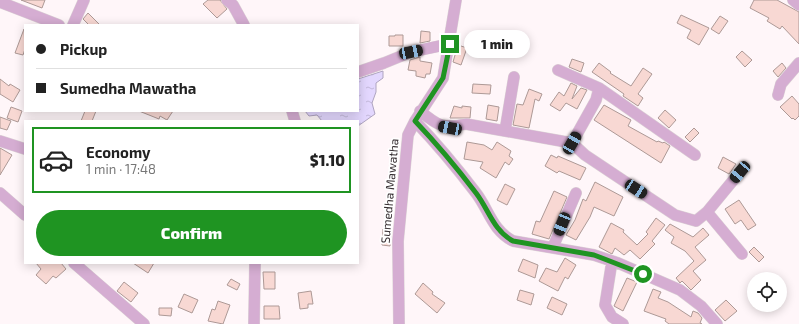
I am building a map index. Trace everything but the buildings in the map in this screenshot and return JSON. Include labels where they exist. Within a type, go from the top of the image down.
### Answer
[{"type":"street","points":[[73,24],[84,0]]},
{"type":"street","points":[[227,0],[233,5],[243,24]]},
{"type":"street","name":"Sumedha Mawatha","points":[[399,324],[398,241],[408,135],[418,116],[443,78],[453,26],[456,0]]},
{"type":"street","points":[[793,0],[799,5]]},
{"type":"street","points":[[0,2],[56,24]]},
{"type":"street","points":[[359,72],[411,52],[450,44]]},
{"type":"street","points":[[778,95],[781,84],[799,62]]},
{"type":"street","points":[[558,70],[599,88],[695,155]]},
{"type":"street","points":[[504,131],[514,77]]},
{"type":"street","points":[[572,143],[596,100],[599,88]]},
{"type":"street","points":[[418,116],[438,125],[450,128],[466,124],[572,143],[585,156],[675,215],[696,221],[707,212],[740,172]]},
{"type":"street","points":[[418,116],[438,145],[478,195],[488,215],[505,237],[513,241],[594,255],[612,261],[680,290],[700,306],[716,324]]},
{"type":"street","points":[[0,141],[24,149]]},
{"type":"street","points":[[0,193],[24,214]]},
{"type":"street","points":[[553,247],[576,193]]},
{"type":"street","points":[[707,212],[742,254]]},
{"type":"street","points":[[612,261],[605,305],[612,317],[622,324]]},
{"type":"street","points":[[75,264],[144,324]]},
{"type":"street","points":[[254,324],[255,264]]},
{"type":"water","points":[[383,71],[383,78],[376,83],[376,92],[372,103],[375,114],[359,125],[359,120],[321,120],[317,115],[309,116],[306,112],[359,112],[359,79]]},
{"type":"route","points":[[450,44],[443,78],[415,121],[438,145],[478,195],[488,215],[505,237],[513,241],[594,255],[618,263],[643,274]]}]
